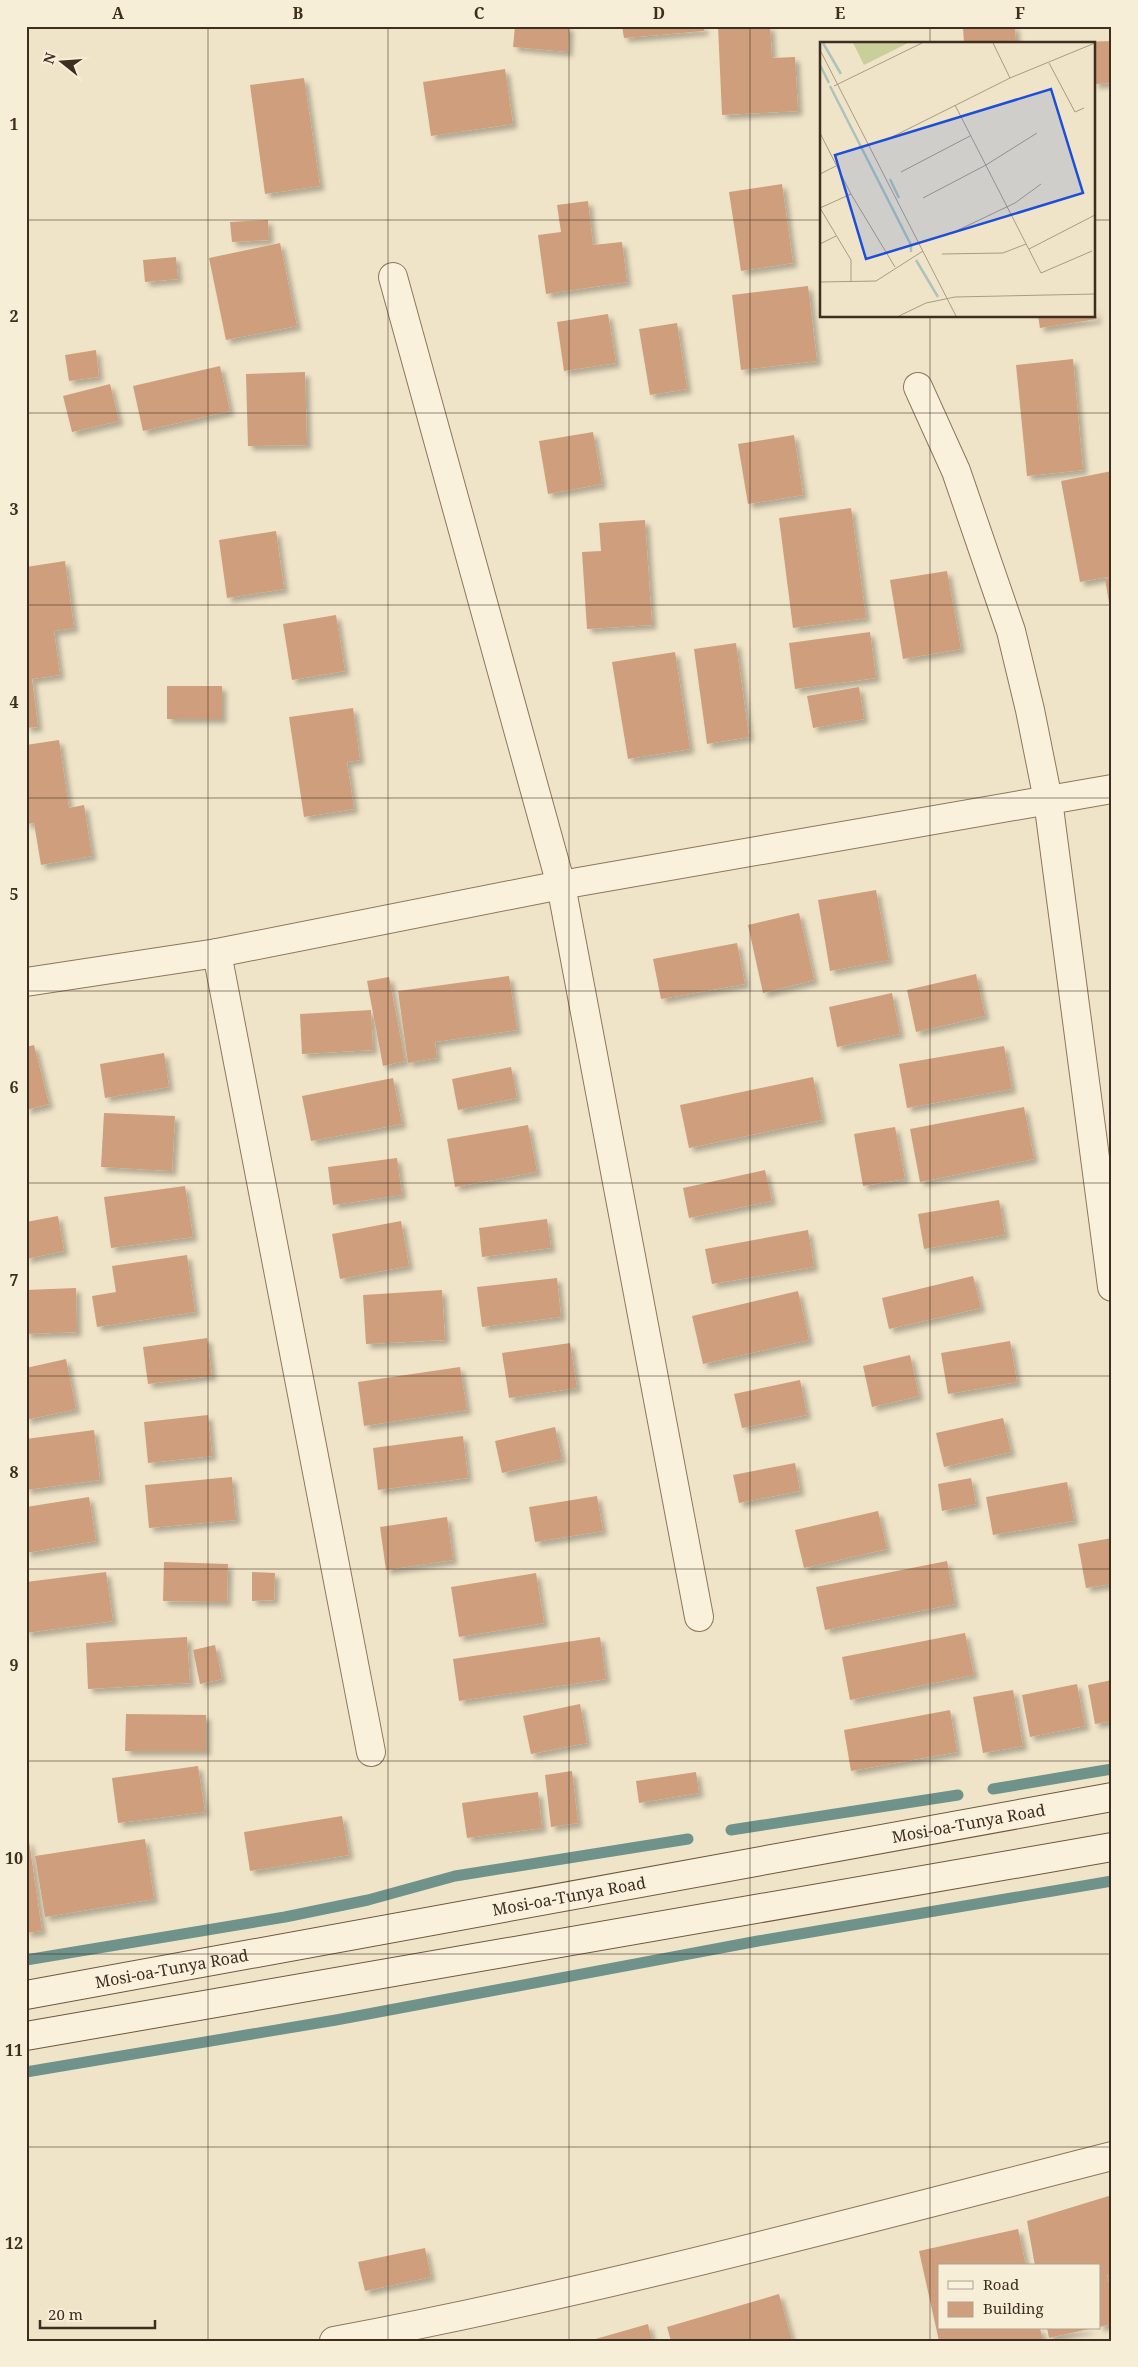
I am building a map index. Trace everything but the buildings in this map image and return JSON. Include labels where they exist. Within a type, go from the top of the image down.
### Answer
[{"type":"street","points":[[393,277],[561,885],[699,1617]]},
{"type":"street","points":[[918,387],[956,471],[1012,631],[1030,710],[1048,800],[1112,1287]]},
{"type":"street","points":[[26,982],[217,953],[561,885],[1112,789]]},
{"type":"street","points":[[217,953],[371,1752]]},
{"type":"street","name":"Mosi-oa-Tunya Road","points":[[26,1995],[1112,1797]]},
{"type":"street","points":[[26,2036],[1112,1847]]},
{"type":"street","points":[[334,2341],[438,2331],[1112,2156]]},
{"type":"waterway","points":[[993,1789],[1112,1769]]},
{"type":"waterway","points":[[731,1830],[958,1795]]},
{"type":"waterway","points":[[26,1960],[285,1917],[368,1900],[455,1876],[688,1839]]},
{"type":"waterway","points":[[26,2072],[336,2020],[758,1941],[1112,1881]]}]
